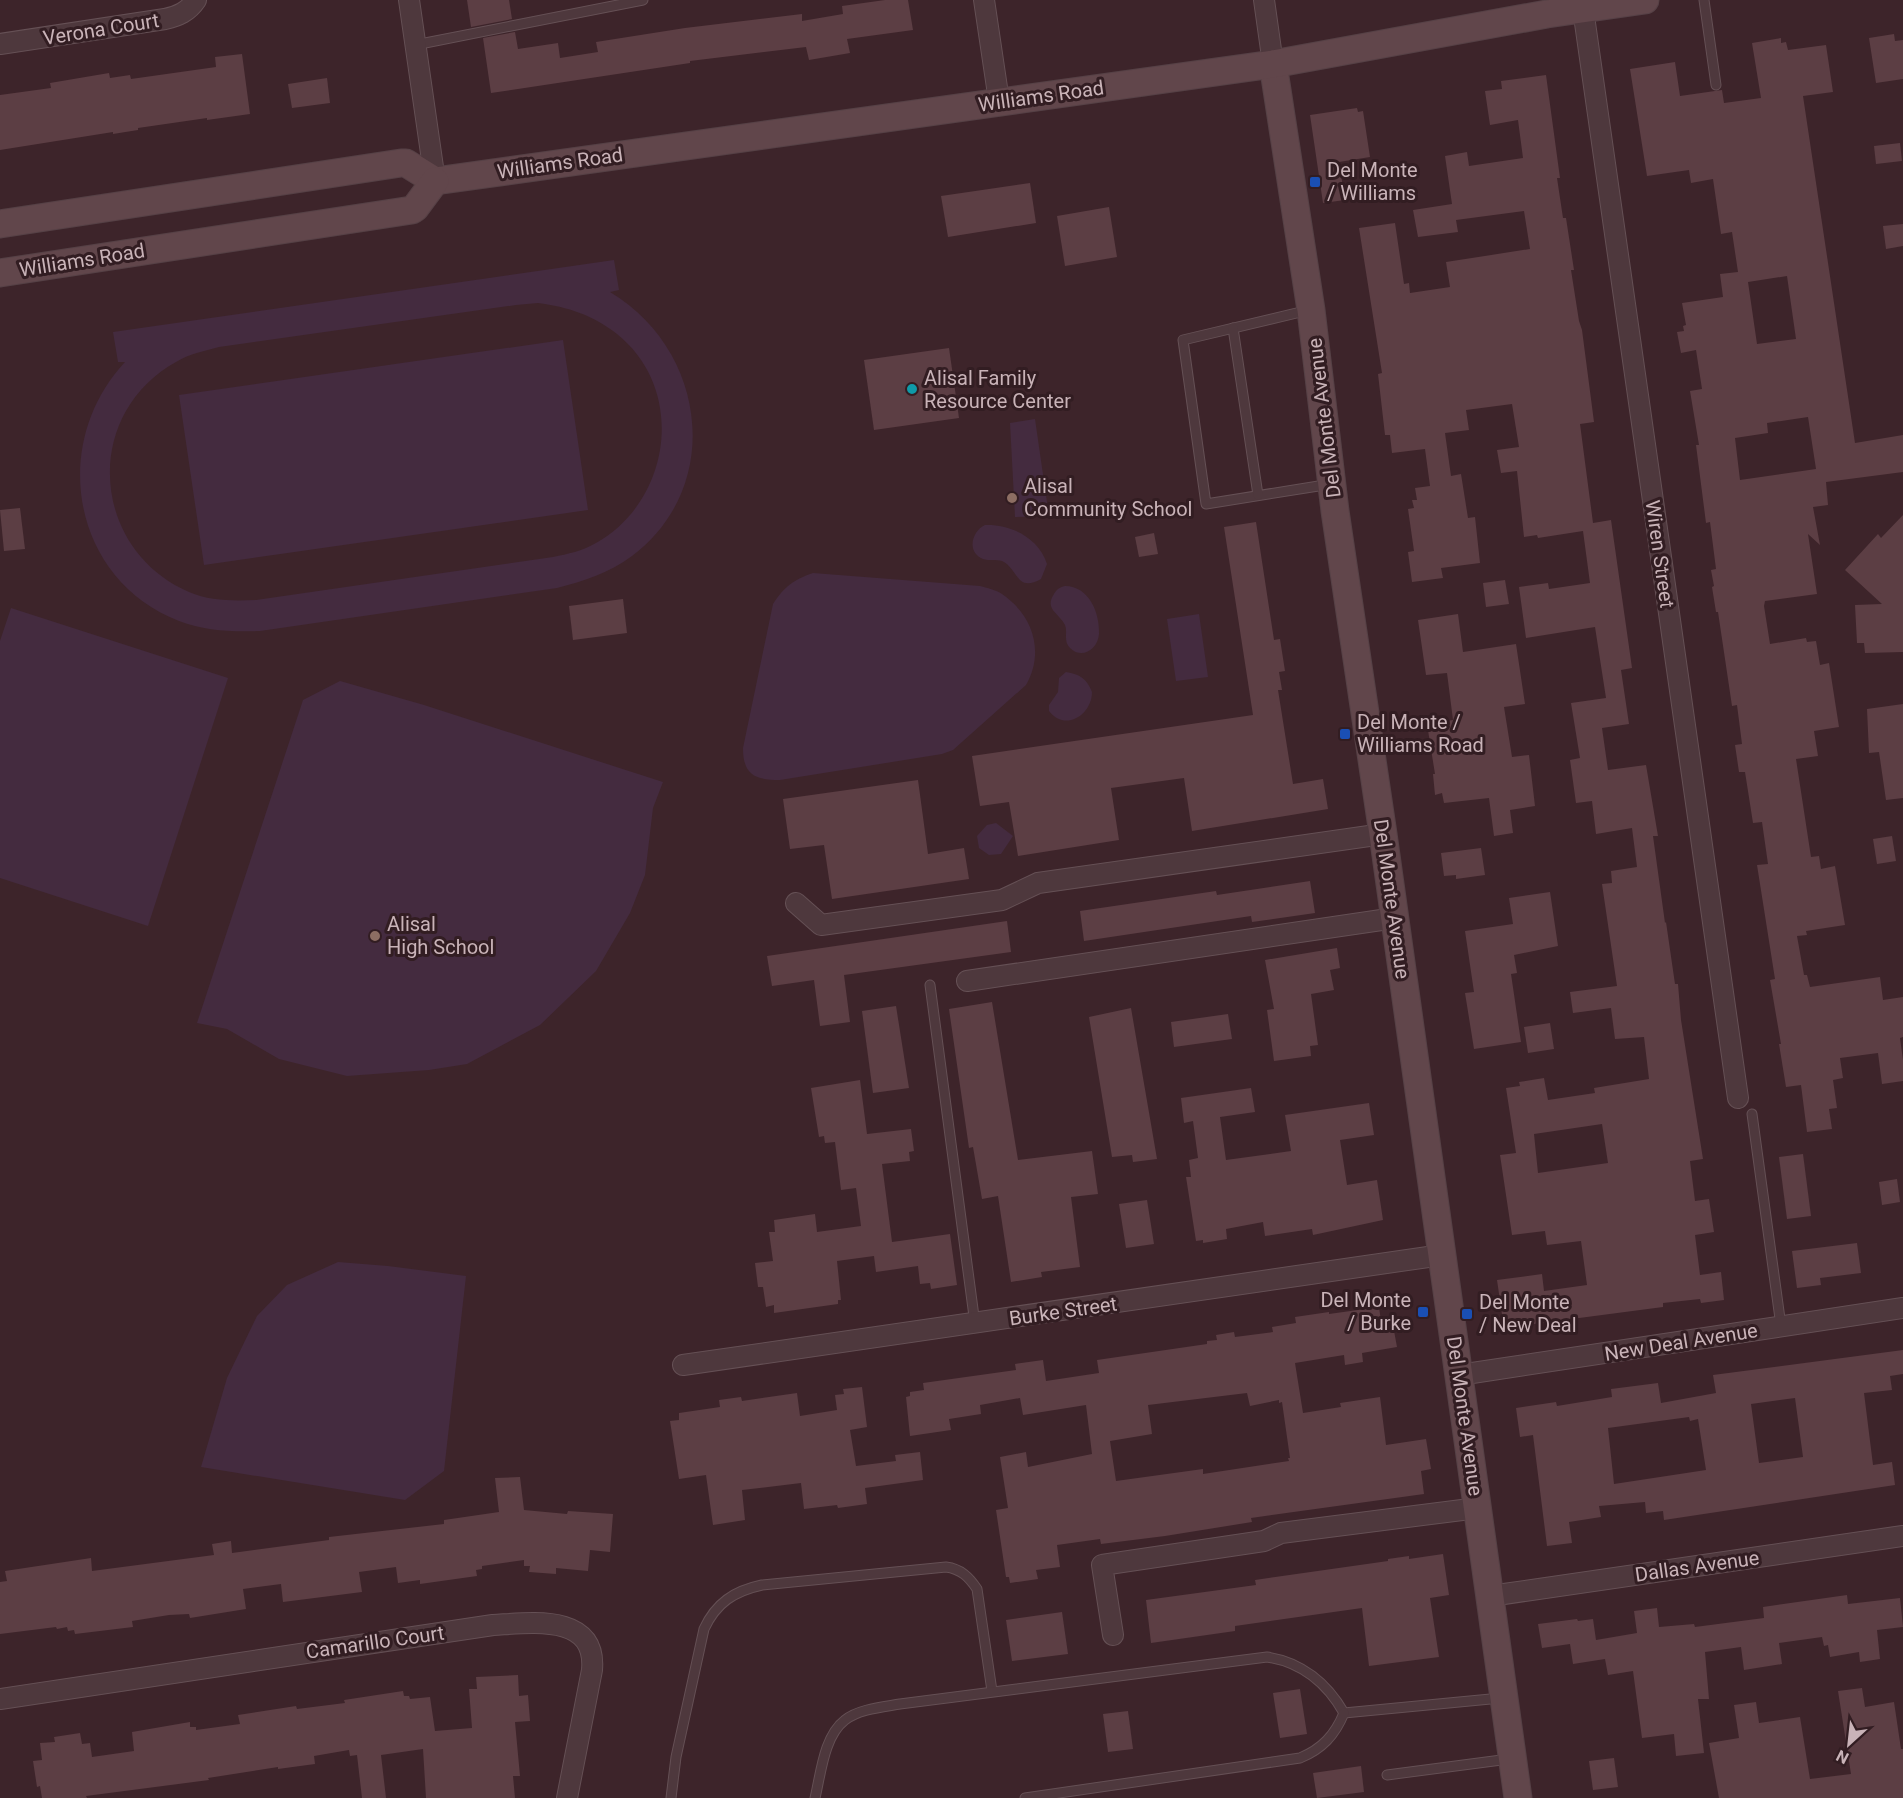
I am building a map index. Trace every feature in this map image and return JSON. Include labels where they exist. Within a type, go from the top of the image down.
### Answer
[{"type":"main road","name":"Williams Road","points":[[0,273],[412,210],[435,181],[1273,64],[1547,14],[1645,0]]},
{"type":"main road","name":"Del Monte Avenue","points":[[1273,64],[1311,310],[1331,484],[1395,918],[1518,1798]]},
{"type":"main road","points":[[0,224],[401,163],[406,163],[435,181]]},
{"type":"street","name":"Verona Court","points":[[0,44],[177,16],[187,11],[196,0]]},
{"type":"street","points":[[409,0],[435,181]]},
{"type":"street","points":[[984,0],[999,102]]},
{"type":"street","name":"Del Monte Avenue","points":[[1264,0],[1273,64]]},
{"type":"street","name":"Wiren Street","points":[[1583,9],[1738,1098]]},
{"type":"street","points":[[796,903],[821,925],[1002,900],[1038,883],[1383,834]]},
{"type":"street","points":[[967,981],[1395,918]]},
{"type":"street","name":"Burke Street","points":[[683,1365],[1442,1256]]},
{"type":"street","name":"New Deal Avenue","points":[[1459,1375],[1903,1308]]},
{"type":"street","points":[[1113,1635],[1102,1565],[1264,1541],[1281,1533],[1478,1508]]},
{"type":"street","name":"Dallas Avenue","points":[[1490,1596],[1903,1536]]},
{"type":"street","name":"Camarillo Court","points":[[0,1699],[493,1625],[560,1624],[576,1632],[589,1644],[592,1657],[592,1670],[567,1798]]},
{"type":"lane","points":[[415,45],[643,0]]},
{"type":"lane","points":[[1704,0],[1716,85]]},
{"type":"lane","points":[[1311,310],[1183,340],[1206,504],[1331,484]]},
{"type":"lane","points":[[1233,328],[1258,495]]},
{"type":"lane","points":[[930,986],[975,1324]]},
{"type":"lane","points":[[1752,1114],[1781,1326]]},
{"type":"lane","points":[[671,1798],[678,1746],[704,1629],[713,1611],[727,1599],[744,1590],[771,1584],[954,1568],[970,1579],[979,1594],[992,1691]]},
{"type":"lane","points":[[815,1798],[830,1742],[845,1720],[900,1704],[1267,1657],[1290,1662],[1303,1669],[1327,1688],[1337,1699],[1344,1713],[1329,1740],[1321,1748],[1300,1758],[1025,1798]]},
{"type":"lane","points":[[1344,1713],[1503,1698]]},
{"type":"lane","points":[[1387,1775],[1513,1759]]},
{"type":"shaded area","points":[[614,260],[619,290],[610,292],[642,317],[667,347],[684,382],[692,419],[691,457],[681,493],[662,527],[632,556],[605,572],[587,579],[557,588],[260,631],[229,631],[199,627],[179,621],[143,601],[114,574],[94,542],[83,506],[80,468],[86,431],[101,395],[125,362],[118,362],[113,332]],"holes":[[[538,303],[589,317],[617,334],[639,357],[654,384],[661,414],[661,444],[654,473],[641,500],[621,524],[596,543],[553,557],[256,600],[213,599],[189,592],[156,572],[132,545],[117,514],[110,480],[113,446],[124,414],[146,385],[176,362],[219,347],[516,305]]]},
{"type":"shaded area","points":[[563,340],[588,510],[204,565],[179,395]]},
{"type":"shaded area","points":[[1035,419],[1049,516],[1015,517],[1010,423]]},
{"type":"shaded area","points":[[985,525],[1005,527],[1031,540],[1038,547],[1047,564],[1041,579],[1027,583],[1018,578],[1002,561],[985,560],[978,556],[974,552],[974,537]]},
{"type":"shaded area","points":[[813,573],[980,586],[1000,593],[1022,612],[1033,635],[1035,660],[1026,685],[953,750],[942,754],[780,780],[757,777],[748,770],[745,764],[743,748],[773,604],[790,584]]},
{"type":"shaded area","points":[[1065,586],[1081,591],[1087,596],[1095,610],[1099,626],[1098,639],[1093,648],[1084,653],[1070,648],[1066,639],[1065,625],[1052,607],[1051,599],[1054,594],[1059,588]]},
{"type":"shaded area","points":[[11,608],[228,678],[148,926],[0,878],[0,641]]},
{"type":"shaded area","points":[[1199,614],[1208,677],[1176,681],[1167,619]]},
{"type":"shaded area","points":[[1066,672],[1082,678],[1092,692],[1088,708],[1083,714],[1070,720],[1062,720],[1049,711],[1049,705],[1058,692],[1059,678]]},
{"type":"shaded area","points":[[340,681],[424,705],[663,782],[653,808],[645,875],[630,913],[596,971],[540,1025],[467,1064],[429,1070],[347,1076],[279,1059],[227,1029],[197,1023],[303,700]]},
{"type":"shaded area","points":[[996,823],[1013,836],[1001,854],[989,855],[979,848],[977,836],[987,825]]},
{"type":"shaded area","points":[[338,1262],[466,1276],[444,1471],[405,1500],[201,1467],[227,1378],[257,1316],[287,1285]]},
{"type":"building","points":[[467,0],[509,0],[512,19],[471,27]]},
{"type":"building","points":[[885,0],[908,0],[913,30],[847,39],[850,53],[809,60],[806,47],[690,61],[690,63],[491,93],[483,38],[515,32],[518,49],[558,43],[560,58],[598,52],[596,42],[685,28],[802,14],[802,21],[843,14],[842,6]]},
{"type":"building","points":[[1894,34],[1895,41],[1903,40],[1903,79],[1876,83],[1869,38]]},
{"type":"building","points":[[1781,38],[1781,43],[1786,42],[1788,50],[1826,45],[1833,92],[1803,96],[1855,443],[1903,435],[1903,472],[1826,482],[1828,505],[1813,507],[1820,545],[1808,534],[1817,594],[1765,601],[1764,606],[1770,644],[1806,638],[1807,642],[1816,641],[1820,665],[1829,663],[1839,727],[1814,731],[1818,756],[1796,759],[1811,857],[1819,856],[1821,869],[1835,866],[1845,925],[1806,931],[1807,935],[1797,936],[1804,975],[1807,975],[1810,987],[1880,977],[1883,1000],[1903,997],[1903,1037],[1900,1038],[1903,1081],[1882,1084],[1878,1053],[1840,1058],[1843,1078],[1833,1080],[1837,1108],[1829,1109],[1832,1129],[1807,1132],[1801,1085],[1786,1087],[1770,980],[1775,979],[1757,865],[1768,864],[1762,822],[1753,823],[1745,772],[1739,772],[1735,745],[1742,744],[1737,705],[1732,706],[1712,587],[1714,586],[1711,570],[1716,569],[1710,522],[1706,523],[1696,445],[1699,445],[1690,391],[1702,389],[1696,350],[1681,353],[1677,332],[1684,331],[1683,326],[1686,325],[1682,303],[1723,297],[1720,274],[1738,272],[1732,232],[1721,234],[1713,179],[1691,183],[1689,170],[1647,176],[1630,69],[1675,62],[1680,96],[1722,90],[1724,103],[1761,98],[1752,43]],"holes":[[[1787,276],[1796,339],[1757,344],[1748,282]],[[1808,417],[1816,469],[1740,480],[1735,438],[1768,433],[1767,423]]]},
{"type":"building","points":[[242,54],[250,114],[207,120],[207,118],[0,150],[0,95],[51,88],[50,83],[109,73],[110,78],[130,75],[131,79],[216,67],[215,57]]},
{"type":"building","points":[[1546,75],[1560,178],[1557,178],[1574,270],[1571,270],[1582,330],[1594,422],[1580,424],[1593,523],[1611,520],[1632,668],[1621,670],[1629,724],[1602,728],[1608,770],[1646,765],[1658,836],[1653,836],[1665,923],[1675,984],[1678,984],[1681,1020],[1703,1159],[1690,1161],[1695,1201],[1709,1199],[1714,1232],[1695,1235],[1700,1275],[1721,1272],[1724,1300],[1701,1303],[1700,1299],[1663,1303],[1663,1307],[1504,1328],[1497,1280],[1542,1274],[1544,1291],[1587,1285],[1581,1241],[1547,1245],[1545,1231],[1512,1235],[1500,1155],[1516,1153],[1506,1088],[1520,1086],[1519,1082],[1544,1078],[1548,1100],[1595,1093],[1594,1088],[1649,1079],[1644,1037],[1615,1039],[1611,1008],[1573,1013],[1570,992],[1617,986],[1602,884],[1612,883],[1611,871],[1637,867],[1632,828],[1596,834],[1592,801],[1576,803],[1570,760],[1580,758],[1571,703],[1606,698],[1595,627],[1526,638],[1519,587],[1548,583],[1549,589],[1590,583],[1583,531],[1538,538],[1537,535],[1524,537],[1517,471],[1501,473],[1497,450],[1519,447],[1512,404],[1466,410],[1469,430],[1445,433],[1451,476],[1461,474],[1468,518],[1475,517],[1480,563],[1441,568],[1443,578],[1412,582],[1408,552],[1414,551],[1408,509],[1414,508],[1412,500],[1417,500],[1415,488],[1430,486],[1425,449],[1392,453],[1390,435],[1385,435],[1378,374],[1382,373],[1359,228],[1395,223],[1404,284],[1409,283],[1410,293],[1450,287],[1446,262],[1530,249],[1524,211],[1456,220],[1458,232],[1418,237],[1413,210],[1452,204],[1445,156],[1467,152],[1469,166],[1523,158],[1518,120],[1490,125],[1485,91],[1502,89],[1501,81]],"holes":[[[1602,1124],[1608,1163],[1538,1173],[1534,1134]]]},
{"type":"building","points":[[327,78],[330,103],[292,108],[288,84]]},
{"type":"building","points":[[1357,108],[1358,112],[1363,111],[1370,157],[1339,162],[1345,200],[1323,203],[1310,115]]},
{"type":"building","points":[[1900,143],[1902,161],[1876,164],[1874,146]]},
{"type":"building","points":[[1030,183],[1036,223],[948,237],[941,196]]},
{"type":"building","points":[[1109,207],[1117,257],[1065,266],[1057,216]]},
{"type":"building","points":[[1903,224],[1903,246],[1886,249],[1883,226]]},
{"type":"building","name":"Alisal Family Resource Center","points":[[949,348],[959,418],[874,430],[864,360]]},
{"type":"building","points":[[20,508],[25,549],[4,551],[0,510]]},
{"type":"building","points":[[1903,515],[1903,652],[1865,653],[1864,643],[1857,643],[1855,605],[1882,604],[1845,570],[1878,534],[1881,538]]},
{"type":"building","points":[[1256,522],[1274,640],[1280,639],[1285,671],[1279,672],[1282,690],[1278,690],[1293,784],[1323,779],[1328,809],[1192,831],[1184,778],[1111,788],[1119,840],[1018,856],[1009,802],[980,806],[972,756],[1253,715],[1224,527]]},
{"type":"building","points":[[1154,533],[1158,554],[1139,557],[1135,537]]},
{"type":"building","points":[[1505,580],[1509,604],[1486,607],[1483,583]]},
{"type":"building","points":[[623,599],[627,633],[573,640],[569,606]]},
{"type":"building","points":[[1458,614],[1463,652],[1516,644],[1525,704],[1504,707],[1512,757],[1529,755],[1535,806],[1510,810],[1513,833],[1494,836],[1489,798],[1444,803],[1442,793],[1435,795],[1433,774],[1435,774],[1427,724],[1453,720],[1447,673],[1426,675],[1418,620]]},
{"type":"building","points":[[1903,704],[1903,798],[1886,800],[1879,752],[1869,753],[1867,709]]},
{"type":"building","points":[[918,780],[928,854],[964,848],[969,879],[832,899],[824,845],[790,849],[783,799]]},
{"type":"building","points":[[1892,836],[1896,861],[1877,864],[1873,839]]},
{"type":"building","points":[[1481,848],[1485,875],[1456,879],[1456,875],[1444,876],[1441,853]]},
{"type":"building","points":[[1310,881],[1315,913],[1252,922],[1251,916],[1084,941],[1080,911],[1216,891],[1217,895]]},
{"type":"building","points":[[1550,892],[1558,946],[1514,955],[1517,973],[1511,974],[1521,1042],[1474,1049],[1465,993],[1474,992],[1465,931],[1513,924],[1509,898]]},
{"type":"building","points":[[1007,921],[1011,952],[844,975],[850,1022],[820,1026],[814,980],[772,986],[767,956]]},
{"type":"building","points":[[1337,948],[1340,968],[1330,970],[1334,990],[1311,994],[1318,1045],[1310,1046],[1311,1056],[1274,1061],[1267,1010],[1274,1009],[1265,960]]},
{"type":"building","points":[[992,1002],[1018,1160],[1092,1151],[1098,1194],[1071,1197],[1080,1267],[1041,1272],[1042,1277],[1011,1282],[998,1196],[982,1199],[973,1147],[969,1148],[949,1009]]},
{"type":"building","points":[[896,1006],[909,1088],[873,1093],[862,1011]]},
{"type":"building","points":[[1131,1008],[1157,1159],[1133,1162],[1132,1155],[1112,1157],[1089,1017]]},
{"type":"building","points":[[1228,1014],[1232,1039],[1174,1047],[1171,1022]]},
{"type":"building","points":[[1550,1023],[1554,1049],[1528,1053],[1524,1027]]},
{"type":"building","points":[[860,1080],[867,1134],[911,1129],[914,1151],[909,1152],[910,1161],[882,1164],[892,1242],[950,1234],[957,1285],[931,1289],[930,1283],[920,1284],[918,1266],[876,1272],[874,1256],[837,1261],[841,1300],[838,1300],[838,1304],[774,1313],[774,1305],[766,1307],[763,1287],[758,1287],[755,1263],[773,1261],[769,1232],[775,1232],[774,1220],[815,1214],[817,1232],[861,1226],[856,1188],[841,1190],[835,1142],[825,1143],[824,1136],[819,1137],[811,1088]]},
{"type":"building","points":[[1251,1088],[1255,1112],[1220,1117],[1226,1160],[1291,1151],[1285,1115],[1369,1103],[1374,1135],[1340,1140],[1347,1185],[1377,1180],[1383,1220],[1313,1235],[1312,1229],[1265,1236],[1263,1222],[1226,1229],[1227,1239],[1203,1243],[1203,1240],[1196,1241],[1186,1177],[1191,1177],[1189,1160],[1198,1158],[1193,1121],[1184,1123],[1181,1098]]},
{"type":"building","points":[[1803,1154],[1811,1216],[1787,1219],[1779,1157]]},
{"type":"building","points":[[1897,1179],[1900,1202],[1882,1205],[1879,1182]]},
{"type":"building","points":[[1147,1200],[1154,1244],[1126,1248],[1119,1204]]},
{"type":"building","points":[[1857,1243],[1861,1273],[1820,1278],[1821,1285],[1797,1288],[1792,1251]]},
{"type":"building","points":[[1379,1307],[1381,1321],[1392,1320],[1397,1347],[1362,1353],[1363,1362],[1345,1365],[1344,1355],[1295,1363],[1303,1413],[1341,1407],[1340,1403],[1380,1397],[1386,1445],[1426,1439],[1431,1469],[1421,1471],[1424,1494],[1251,1518],[1252,1522],[1165,1536],[1101,1544],[1100,1539],[1057,1545],[1060,1567],[1036,1570],[1038,1579],[1010,1583],[1009,1577],[1006,1577],[996,1510],[1008,1508],[1000,1457],[1026,1452],[1028,1467],[1092,1454],[1086,1405],[1023,1415],[1020,1398],[980,1405],[981,1414],[949,1419],[951,1430],[910,1436],[906,1397],[910,1396],[910,1392],[924,1390],[923,1383],[1016,1370],[1015,1364],[1043,1360],[1046,1381],[1099,1373],[1097,1360],[1207,1344],[1207,1341],[1217,1340],[1216,1335],[1234,1332],[1235,1337],[1273,1332],[1272,1327],[1296,1323],[1295,1317],[1329,1312],[1329,1314]],"holes":[[[1247,1393],[1250,1406],[1279,1400],[1279,1403],[1282,1402],[1289,1461],[1203,1474],[1203,1469],[1116,1481],[1110,1441],[1152,1434],[1148,1405]]]},
{"type":"building","points":[[1903,1350],[1903,1374],[1890,1376],[1892,1390],[1864,1393],[1873,1465],[1892,1462],[1895,1485],[1664,1520],[1663,1511],[1646,1513],[1645,1502],[1599,1506],[1601,1517],[1569,1522],[1572,1543],[1547,1546],[1533,1435],[1520,1437],[1516,1408],[1556,1402],[1557,1406],[1612,1397],[1611,1389],[1658,1383],[1661,1403],[1716,1393],[1713,1375]],"holes":[[[1795,1398],[1803,1457],[1759,1463],[1751,1404]],[[1689,1417],[1690,1421],[1698,1419],[1706,1470],[1614,1484],[1608,1428]]]},
{"type":"building","points":[[862,1387],[867,1427],[850,1430],[856,1466],[896,1461],[895,1455],[920,1452],[923,1480],[865,1488],[867,1504],[838,1508],[837,1505],[804,1509],[801,1483],[742,1490],[745,1520],[713,1525],[706,1475],[679,1479],[670,1421],[679,1420],[679,1413],[720,1407],[719,1400],[741,1397],[742,1401],[797,1393],[800,1416],[837,1410],[835,1395],[844,1394],[843,1389]]},
{"type":"building","points":[[520,1477],[524,1510],[567,1514],[568,1511],[613,1514],[610,1552],[590,1550],[588,1571],[556,1568],[556,1574],[529,1572],[530,1566],[524,1566],[524,1560],[482,1566],[482,1569],[476,1570],[477,1576],[420,1584],[420,1580],[398,1583],[396,1567],[359,1572],[362,1592],[283,1602],[281,1584],[243,1589],[246,1609],[190,1618],[189,1614],[169,1615],[132,1621],[133,1627],[75,1634],[74,1630],[68,1631],[67,1627],[57,1629],[56,1627],[0,1634],[0,1582],[7,1581],[5,1571],[91,1558],[92,1571],[214,1555],[212,1544],[231,1541],[232,1553],[329,1540],[329,1537],[444,1524],[444,1520],[499,1512],[495,1478]]},
{"type":"building","points":[[1443,1554],[1449,1595],[1430,1598],[1439,1657],[1369,1666],[1362,1608],[1235,1626],[1235,1631],[1151,1643],[1146,1600],[1256,1585],[1255,1580],[1388,1561],[1388,1559],[1409,1556],[1409,1559]]},
{"type":"building","points":[[1847,1595],[1848,1604],[1900,1598],[1903,1627],[1877,1630],[1880,1659],[1860,1662],[1859,1652],[1830,1657],[1828,1645],[1824,1646],[1822,1637],[1779,1643],[1782,1664],[1744,1670],[1741,1647],[1705,1652],[1709,1699],[1698,1699],[1704,1753],[1676,1756],[1674,1734],[1642,1738],[1633,1671],[1608,1675],[1605,1659],[1573,1664],[1570,1644],[1542,1648],[1538,1624],[1593,1619],[1596,1640],[1637,1633],[1634,1611],[1657,1608],[1659,1627],[1694,1624],[1695,1627],[1764,1618],[1763,1607]]},
{"type":"building","points":[[1062,1612],[1068,1654],[1012,1661],[1006,1620]]},
{"type":"building","points":[[518,1675],[519,1696],[528,1695],[530,1721],[515,1722],[520,1776],[513,1776],[515,1798],[426,1798],[423,1749],[381,1755],[386,1798],[362,1798],[357,1755],[350,1756],[349,1750],[314,1756],[315,1764],[278,1769],[278,1767],[208,1778],[209,1780],[86,1796],[87,1798],[42,1798],[40,1786],[37,1787],[33,1761],[42,1760],[40,1743],[55,1742],[54,1737],[80,1733],[82,1744],[90,1743],[92,1757],[134,1751],[132,1732],[190,1722],[190,1727],[196,1727],[196,1730],[240,1724],[238,1715],[296,1706],[297,1709],[345,1703],[344,1700],[403,1691],[404,1696],[409,1696],[410,1699],[430,1697],[435,1731],[472,1728],[469,1689],[477,1689],[476,1677]]},
{"type":"building","points":[[1862,1688],[1865,1707],[1894,1702],[1901,1749],[1903,1749],[1903,1798],[1719,1798],[1709,1743],[1739,1738],[1734,1705],[1756,1702],[1759,1723],[1800,1717],[1810,1779],[1851,1774],[1838,1691]]},
{"type":"building","points":[[1300,1689],[1307,1734],[1280,1738],[1273,1693]]},
{"type":"building","points":[[1128,1711],[1133,1749],[1108,1752],[1103,1714]]},
{"type":"building","points":[[1614,1758],[1618,1787],[1593,1790],[1589,1761]]},
{"type":"building","points":[[1361,1766],[1364,1792],[1317,1798],[1313,1773]]},
{"type":"place","name":"Del Monte / Williams","points":[[1315,182]]},
{"type":"place","name":"Alisal Family Resource Center","points":[[912,389]]},
{"type":"place","name":"Alisal Community School","points":[[1012,498]]},
{"type":"place","name":"Del Monte / Williams Road","points":[[1345,734]]},
{"type":"place","name":"Alisal High School","points":[[375,936]]},
{"type":"place","name":"Del Monte / Burke","points":[[1423,1312]]},
{"type":"place","name":"Del Monte / New Deal","points":[[1467,1314]]}]
